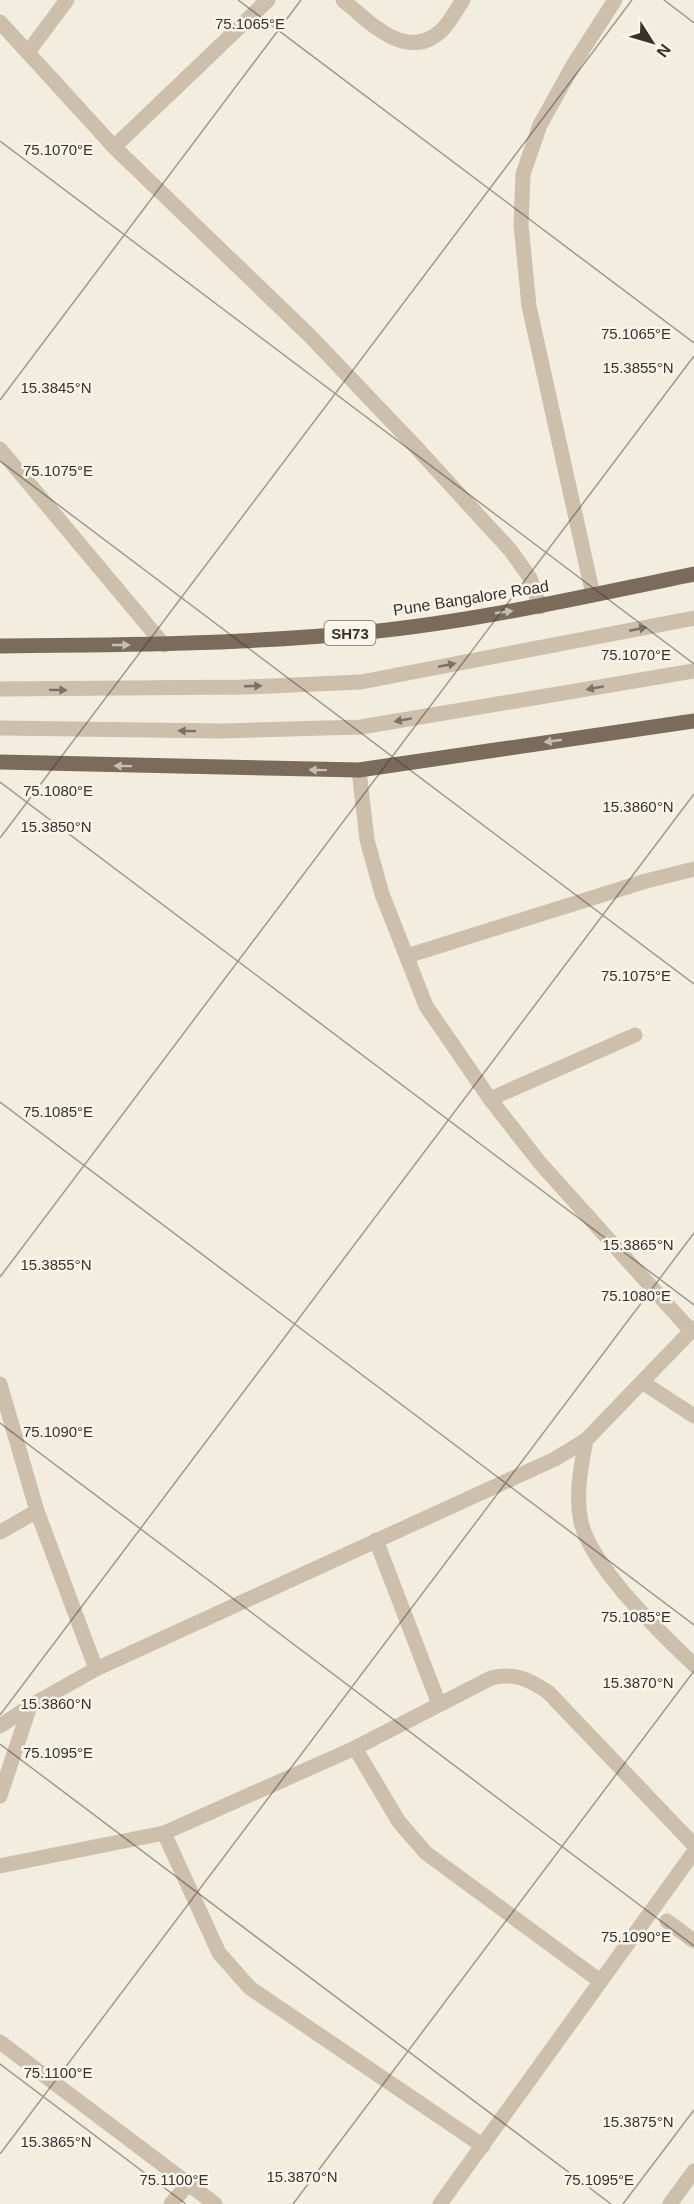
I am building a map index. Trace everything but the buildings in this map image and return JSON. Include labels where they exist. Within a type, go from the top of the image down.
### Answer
[{"type":"main road","name":"Pune Bangalore Road","points":[[0,646],[164,645],[369,632],[540,607],[694,573]]},
{"type":"main road","points":[[0,762],[359,771],[694,721]]},
{"type":"street","points":[[28,52],[67,0]]},
{"type":"street","points":[[114,147],[268,0]]},
{"type":"street","points":[[344,0],[388,36],[419,44],[444,29],[463,0]]},
{"type":"street","points":[[593,595],[529,306],[521,225],[523,174],[540,125],[575,62],[615,0]]},
{"type":"street","points":[[0,22],[114,147],[310,336],[415,446],[510,551],[530,578],[540,607]]},
{"type":"street","points":[[0,449],[164,645]]},
{"type":"street","points":[[0,689],[246,687],[361,682],[694,618]]},
{"type":"street","points":[[0,728],[221,731],[361,727],[694,671]]},
{"type":"street","points":[[0,1726],[30,1706],[96,1669],[555,1458],[586,1440],[693,1330],[540,1163],[490,1099],[426,1006],[382,894],[367,840],[359,771]]},
{"type":"street","points":[[407,956],[646,881],[694,869]]},
{"type":"street","points":[[490,1099],[636,1035]]},
{"type":"street","points":[[642,1382],[694,1416]]},
{"type":"street","points":[[1,1391],[37,1511],[96,1669]]},
{"type":"street","points":[[586,1440],[578,1498],[581,1524],[602,1564],[636,1607],[694,1665]]},
{"type":"street","points":[[0,1532],[37,1511]]},
{"type":"street","points":[[376,1540],[439,1704]]},
{"type":"street","points":[[0,1866],[165,1833],[355,1748],[491,1678],[508,1674],[527,1678],[548,1692],[694,1845]]},
{"type":"street","points":[[0,1796],[30,1706]]},
{"type":"street","points":[[355,1748],[399,1822],[426,1853],[600,1981]]},
{"type":"street","points":[[165,1833],[219,1953],[250,1988],[483,2146]]},
{"type":"street","points":[[440,2204],[694,1852]]},
{"type":"street","points":[[667,1921],[694,1941]]},
{"type":"street","points":[[0,2042],[215,2204]]},
{"type":"street","points":[[670,2204],[694,2171]]},
{"type":"street","points":[[171,2204],[189,2183]]}]
